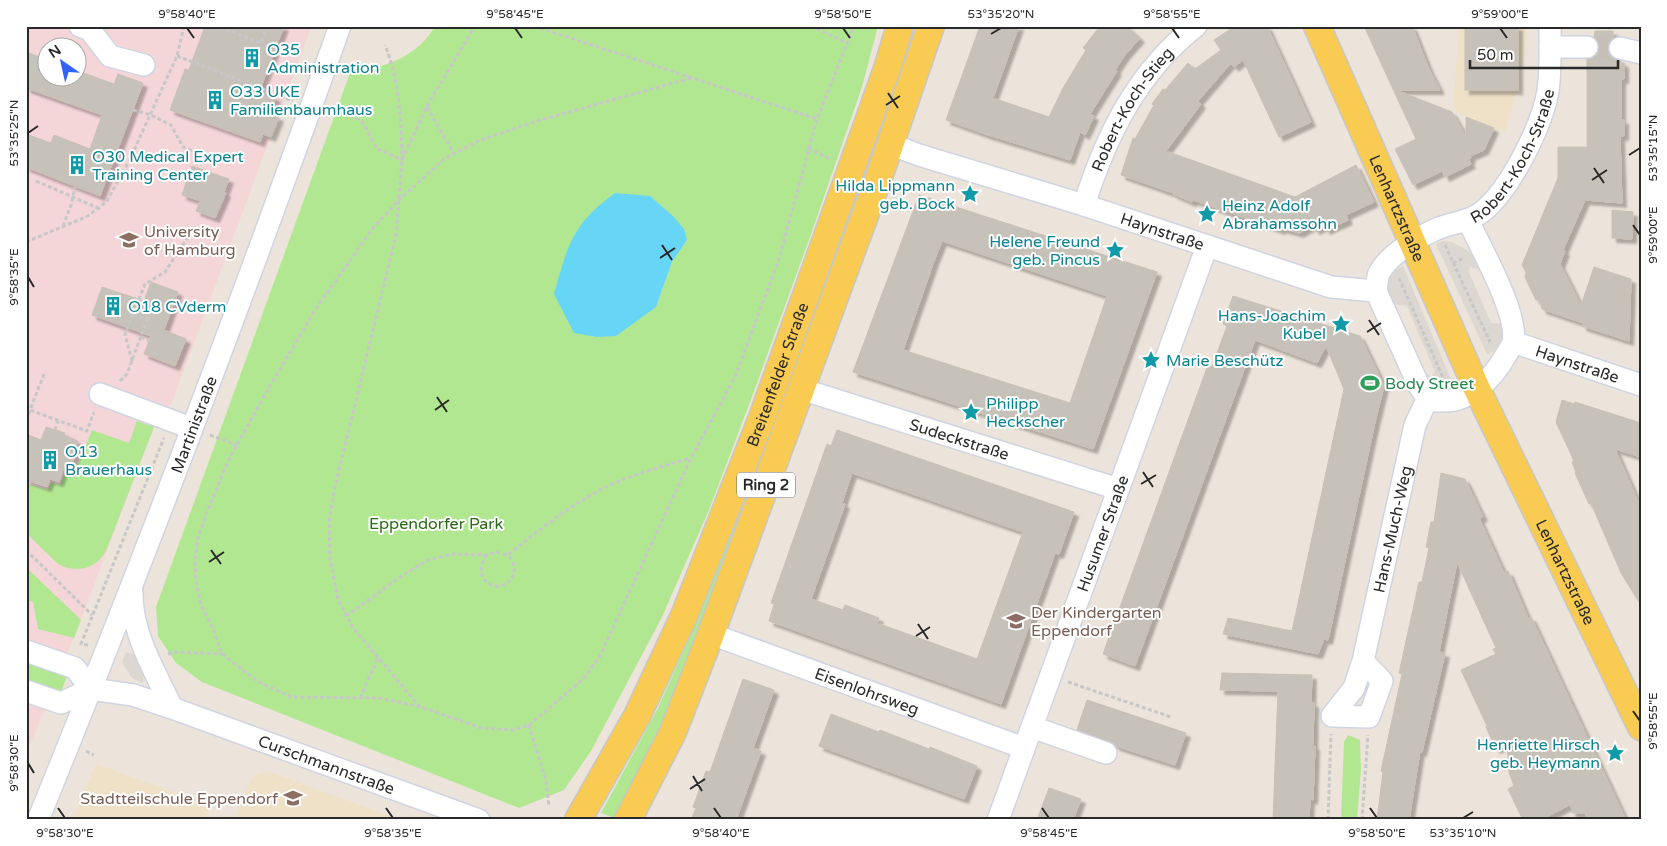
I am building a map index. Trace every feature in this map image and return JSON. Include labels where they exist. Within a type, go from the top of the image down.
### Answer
[{"type":"main road","name":"Breitenfelder Straße","points":[[578,820],[637,716],[684,616],[762,415],[852,170],[900,26]]},
{"type":"main road","name":"Breitenfelder Straße","points":[[628,820],[673,732],[711,634],[802,389],[931,26]]},
{"type":"main road","name":"Lenhartzstraße","points":[[1317,26],[1477,390],[1641,727]]},
{"type":"street","points":[[80,26],[90,30],[110,56],[144,65]]},
{"type":"street","name":"Martinistraße","points":[[38,820],[133,581],[182,424],[312,104],[340,26]]},
{"type":"street","name":"Robert-Koch-Stieg","points":[[1084,206],[1095,171],[1122,111],[1148,75],[1172,48],[1196,26]]},
{"type":"street","name":"Robert-Koch-Straße","points":[[1413,243],[1439,228],[1468,220],[1482,212],[1497,197],[1528,148],[1547,92],[1550,26]]},
{"type":"street","points":[[1550,47],[1587,47]]},
{"type":"street","points":[[1620,48],[1641,53]]},
{"type":"street","name":"Haynstraße","points":[[890,144],[919,155],[1084,206],[1331,287],[1376,291]]},
{"type":"street","points":[[1413,243],[1389,258],[1378,274],[1376,291],[1419,386],[1428,398],[1435,401],[1453,401],[1477,390],[1489,379],[1500,365],[1513,342],[1508,306],[1468,220]]},
{"type":"street","name":"Husumer Straße","points":[[998,820],[1207,246]]},
{"type":"street","name":"Haynstraße","points":[[1513,342],[1641,385]]},
{"type":"street","name":"Sudeckstraße","points":[[802,389],[1118,489]]},
{"type":"street","points":[[106,396],[182,424]]},
{"type":"street","name":"Hans-Much-Weg","points":[[1332,716],[1354,688],[1363,661],[1415,425],[1428,398]]},
{"type":"street","points":[[133,581],[132,606],[136,629],[172,708]]},
{"type":"street","name":"Eisenlohrsweg","points":[[711,634],[1024,748]]},
{"type":"street","points":[[26,651],[74,668],[91,690],[61,703],[26,691]]},
{"type":"street","points":[[1332,716],[1369,717],[1382,681],[1363,661]]},
{"type":"street","name":"Curschmannstraße","points":[[91,690],[133,695],[172,708],[479,820]]},
{"type":"street","points":[[1032,727],[1106,753]]},
{"type":"path","points":[[26,242],[86,217],[106,201],[130,159],[178,56],[184,26]]},
{"type":"path","points":[[220,28],[261,43],[267,26]]},
{"type":"path","points":[[402,160],[427,106],[475,26]]},
{"type":"path","points":[[534,26],[817,119]]},
{"type":"path","points":[[811,26],[847,43]]},
{"type":"path","points":[[691,78],[537,121],[476,142],[444,159],[400,198],[373,228],[315,310],[267,391],[228,461],[198,538],[195,559],[196,581],[201,605],[214,631],[222,654],[257,681],[291,698],[379,698],[421,707],[481,728],[513,730],[530,725],[583,679],[600,656],[691,458],[739,368],[779,259],[817,119],[854,26]]},
{"type":"path","points":[[384,45],[392,63],[400,108],[402,160],[400,198],[396,235],[334,491],[330,514],[330,558],[338,600],[353,628],[421,707]]},
{"type":"path","points":[[178,56],[362,121],[378,149],[402,160]]},
{"type":"path","points":[[427,106],[454,154]]},
{"type":"path","points":[[133,110],[151,115],[171,125],[183,147],[215,160],[212,168]]},
{"type":"path","points":[[36,181],[99,208]]},
{"type":"path","points":[[63,226],[73,198],[74,187]]},
{"type":"path","points":[[1439,228],[1443,241],[1500,365]]},
{"type":"path","points":[[132,361],[125,334],[131,314],[145,284],[165,272],[188,237]]},
{"type":"path","points":[[1389,258],[1453,401]]},
{"type":"path","points":[[131,314],[147,320]]},
{"type":"path","points":[[30,410],[87,431],[110,390],[127,374],[147,320],[153,317]]},
{"type":"path","points":[[141,337],[149,341]]},
{"type":"path","points":[[26,421],[44,374]]},
{"type":"path","points":[[55,430],[58,420]]},
{"type":"path","points":[[107,650],[81,644],[92,615],[182,424],[238,445]]},
{"type":"path","points":[[508,555],[551,521],[606,488],[639,474],[691,458]]},
{"type":"path","points":[[26,550],[92,615]]},
{"type":"path","points":[[346,616],[428,560],[453,554],[487,555],[496,552],[508,555],[514,563],[515,572],[510,581],[498,586],[490,584],[482,576],[481,566],[487,555]]},
{"type":"path","points":[[150,660],[173,652],[222,654]]},
{"type":"path","points":[[360,698],[378,658]]},
{"type":"path","points":[[1050,676],[1171,718]]},
{"type":"path","points":[[1328,820],[1332,716]]},
{"type":"path","points":[[1362,820],[1369,717]]},
{"type":"path","points":[[530,725],[546,781],[549,807]]},
{"type":"shaded area","name":"University of Hamburg","points":[[26,26],[312,26],[172,402],[154,427],[81,620],[26,755]]},
{"type":"shaded area","points":[[1459,26],[1527,26],[1526,45],[1518,89],[1505,132],[1459,114],[1453,106]]},
{"type":"shaded area","points":[[1443,241],[1452,242],[1472,255],[1480,270],[1470,267],[1469,272],[1491,323],[1505,324],[1503,336],[1498,345],[1494,351],[1487,354],[1436,244]]},
{"type":"shaded area","points":[[1403,266],[1453,384],[1447,386],[1430,383],[1422,378],[1418,369],[1432,377],[1435,372],[1407,306],[1390,304],[1388,280],[1396,270]]},
{"type":"shaded area","points":[[126,652],[138,656],[144,670],[143,683],[132,678],[122,662]]},
{"type":"shaded area","points":[[96,764],[212,806],[205,820],[72,820]]},
{"type":"shaded area","name":"Stadtteilschule Eppendorf","points":[[267,771],[401,820],[234,820],[253,776]]},
{"type":"green space","name":"Eppendorfer Park","points":[[435,26],[878,26],[862,87],[750,402],[709,510],[661,619],[591,751],[564,790],[519,808],[202,682],[176,663],[158,636],[156,607],[350,73],[375,68],[398,59],[419,46]],"holes":[[[650,196],[672,215],[681,226],[687,240],[672,262],[656,307]]]},
{"type":"green space","points":[[911,26],[915,26],[869,168],[864,167]]},
{"type":"green space","points":[[858,184],[865,185],[667,719],[617,819],[601,813],[658,708],[697,621],[776,412]]},
{"type":"green space","points":[[137,421],[154,427],[106,551],[97,562],[85,568],[72,569],[58,564],[26,533],[26,483],[48,490],[51,482],[60,485],[66,471],[74,474],[92,430],[129,443]]},
{"type":"green space","points":[[26,567],[81,620],[74,638],[38,629],[33,602],[26,600]]},
{"type":"green space","points":[[26,661],[67,676],[60,695],[26,682]]},
{"type":"green space","points":[[1348,735],[1360,740],[1361,769],[1357,820],[1341,820],[1344,742]]},
{"type":"water","points":[[615,193],[650,196],[673,216],[684,229],[687,240],[672,262],[656,307],[616,336],[597,337],[574,333],[554,294],[568,249],[580,226],[589,215]]},
{"type":"building","points":[[205,26],[284,26],[259,92],[276,97],[270,114],[279,117],[271,137],[263,134],[260,142],[170,110],[185,69],[189,70]]},
{"type":"building","points":[[980,26],[1019,26],[993,98],[1049,117],[1063,88],[1086,50],[1083,48],[1100,26],[1127,26],[1140,38],[1115,70],[1117,71],[1090,114],[1094,116],[1085,135],[1080,132],[1070,160],[946,120]]},
{"type":"building","points":[[1235,26],[1267,26],[1311,122],[1279,137],[1243,60],[1234,67],[1231,63],[1198,101],[1201,104],[1166,151],[1295,197],[1356,165],[1374,202],[1346,215],[1348,220],[1326,230],[1324,226],[1315,230],[1313,225],[1299,233],[1282,228],[1281,230],[1193,200],[1192,202],[1173,193],[1121,175],[1133,138],[1135,139],[1154,105],[1152,104],[1163,89],[1165,90],[1188,63],[1195,69],[1221,50],[1214,40]]},
{"type":"building","points":[[1364,26],[1412,26],[1429,69],[1440,90],[1396,90],[1452,112],[1466,137],[1466,117],[1494,128],[1484,150],[1470,156],[1471,164],[1445,177],[1442,171],[1413,185],[1395,149],[1416,139]]},
{"type":"building","points":[[1465,26],[1518,26],[1518,90],[1465,90]]},
{"type":"building","points":[[1595,31],[1613,31],[1613,38],[1608,45],[1608,52],[1612,57],[1624,63],[1624,79],[1621,79],[1621,120],[1624,120],[1624,136],[1620,136],[1622,203],[1585,200],[1563,250],[1565,251],[1560,264],[1581,306],[1594,267],[1631,279],[1629,341],[1582,326],[1583,323],[1542,309],[1540,300],[1536,300],[1525,277],[1526,272],[1522,265],[1558,178],[1558,147],[1587,147],[1587,59],[1594,58],[1598,53],[1598,41],[1594,37]]},
{"type":"building","points":[[26,52],[38,56],[38,88],[88,88],[88,75],[114,84],[118,74],[143,83],[100,196],[26,167],[26,134],[51,143],[54,135],[90,149],[102,115],[26,88]]},
{"type":"building","points":[[192,166],[229,179],[224,192],[226,193],[215,218],[196,211],[200,201],[182,195]]},
{"type":"building","points":[[919,195],[1157,272],[1093,449],[853,372]],"holes":[[[942,241],[1107,296],[1070,403],[903,350]]]},
{"type":"building","points":[[1612,210],[1633,212],[1632,239],[1612,238]]},
{"type":"building","points":[[151,282],[178,292],[164,330],[186,339],[175,366],[144,354],[151,336],[92,315],[102,287],[144,301]]},
{"type":"building","points":[[1233,296],[1360,336],[1384,386],[1328,640],[1324,639],[1318,654],[1223,634],[1228,618],[1292,631],[1344,389],[1326,346],[1317,363],[1255,340],[1135,666],[1103,654],[1208,365],[1212,367],[1227,326],[1223,324]]},
{"type":"building","points":[[1562,400],[1574,404],[1575,402],[1641,423],[1641,457],[1615,449],[1641,508],[1641,605],[1621,573],[1591,503],[1589,504],[1575,473],[1572,462],[1574,461],[1556,422]]},
{"type":"building","name":"O13 Brauerhaus","points":[[46,427],[65,433],[64,435],[78,441],[70,469],[64,467],[59,482],[50,479],[47,487],[26,480],[26,434],[41,440]]},
{"type":"building","points":[[837,430],[1074,512],[1059,554],[1055,553],[1001,704],[769,621],[774,604],[771,603],[827,444],[831,446]],"holes":[[[852,473],[1023,532],[977,659],[877,623],[879,618],[845,605],[843,610],[811,599],[845,504],[842,503]]]},
{"type":"building","points":[[1441,473],[1465,479],[1483,517],[1479,518],[1504,573],[1508,571],[1528,618],[1531,617],[1626,820],[1588,820],[1585,813],[1572,813],[1571,804],[1541,820],[1523,820],[1508,789],[1514,786],[1509,772],[1507,743],[1496,749],[1461,670],[1496,654],[1493,649],[1496,648],[1457,562],[1439,652],[1445,653],[1422,752],[1420,751],[1409,820],[1377,820],[1383,772],[1381,771],[1402,674],[1399,673],[1419,582],[1422,582],[1429,548],[1426,547],[1431,522],[1434,522]]},
{"type":"building","points":[[1222,673],[1312,675],[1311,703],[1314,703],[1313,745],[1315,746],[1313,800],[1310,799],[1309,820],[1273,820],[1278,691],[1220,690]]},
{"type":"building","points":[[743,679],[774,690],[753,748],[761,751],[736,820],[691,820],[696,808],[693,807],[706,771],[710,772]]},
{"type":"building","points":[[1087,700],[1186,733],[1175,765],[1116,746],[1110,741],[1077,730]]},
{"type":"building","points":[[831,714],[929,749],[930,747],[977,766],[964,799],[819,746]]},
{"type":"building","points":[[1049,788],[1081,799],[1073,820],[1037,820]]},
{"type":"tunnel","points":[[1587,47],[1620,48]]},
{"type":"place","name":"O35 Administration","points":[[252,58]]},
{"type":"place","name":"O33 UKE Familienbaumhaus","points":[[215,100]]},
{"type":"place","name":"O30 Medical Expert Training Center","points":[[77,165]]},
{"type":"place","name":"Hilda Lippmann geb. Bock","points":[[970,194]]},
{"type":"place","name":"Heinz Adolf Abrahamssohn","points":[[1207,214]]},
{"type":"place","name":"University of Hamburg","points":[[129,240]]},
{"type":"place","name":"Helene Freund geb. Pincus","points":[[1115,250]]},
{"type":"place","name":"O18 CVderm","points":[[113,306]]},
{"type":"place","name":"Hans-Joachim Kubel","points":[[1341,324]]},
{"type":"place","name":"Marie Beschütz","points":[[1151,360]]},
{"type":"place","name":"Body Street","points":[[1370,383]]},
{"type":"place","name":"Philipp Heckscher","points":[[971,412]]},
{"type":"place","name":"O13 Brauerhaus","points":[[50,460]]},
{"type":"place","name":"Der Kindergarten Eppendorf","points":[[1016,621]]},
{"type":"place","name":"Henriette Hirsch geb. Heymann","points":[[1615,753]]},
{"type":"place","name":"Stadtteilschule Eppendorf","points":[[293,798]]}]
